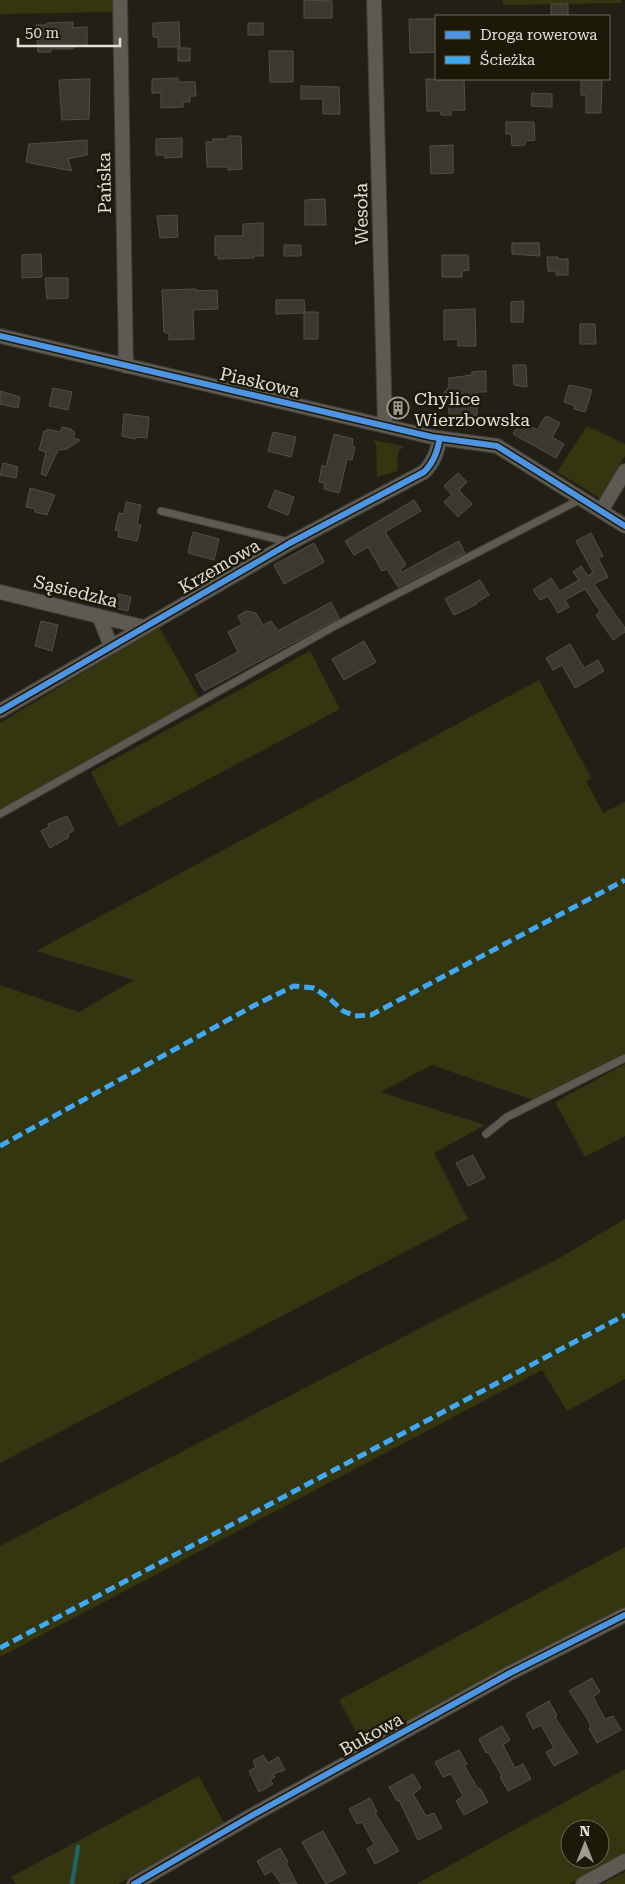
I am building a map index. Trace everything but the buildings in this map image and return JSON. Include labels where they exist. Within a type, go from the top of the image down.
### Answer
[{"type":"street","name":"Pańska","points":[[120,0],[126,366]]},
{"type":"street","name":"Wesoła","points":[[374,0],[385,426]]},
{"type":"street","name":"Piaskowa","points":[[0,336],[385,426],[440,438],[497,446],[625,526]]},
{"type":"street","name":"Krzemowa","points":[[0,712],[290,543],[424,472],[432,464],[440,438]]},
{"type":"street","points":[[601,512],[625,471]]},
{"type":"street","name":"Sąsiedzka","points":[[0,592],[143,627]]},
{"type":"street","points":[[99,616],[111,646]]},
{"type":"street","name":"Bukowa","points":[[134,1884],[252,1816],[510,1673],[625,1615]]},
{"type":"street","points":[[583,1884],[625,1861]]},
{"type":"lane","points":[[0,814],[333,628],[581,499]]},
{"type":"lane","points":[[161,511],[290,543]]},
{"type":"lane","points":[[486,1134],[507,1117],[625,1058]]},
{"type":"green space","points":[[0,0],[112,0],[112,12],[0,14]]},
{"type":"green space","points":[[503,0],[621,0],[621,3],[503,5]]},
{"type":"green space","points":[[587,426],[625,444],[625,456],[600,498],[557,472]]},
{"type":"green space","points":[[373,440],[404,446],[398,452],[397,471],[377,477],[376,445]]},
{"type":"green space","points":[[159,627],[199,698],[0,809],[0,723]]},
{"type":"green space","points":[[310,651],[340,709],[119,827],[91,772]]},
{"type":"green space","points":[[539,680],[591,778],[586,781],[603,813],[625,802],[625,1053],[536,1101],[432,1065],[380,1092],[485,1125],[434,1153],[468,1219],[0,1463],[0,985],[79,1012],[134,980],[36,951]]},
{"type":"green space","points":[[625,1064],[625,1136],[585,1157],[555,1102]]},
{"type":"green space","points":[[625,1219],[625,1379],[567,1411],[542,1370],[0,1657],[0,1546],[438,1319],[556,1260]]},
{"type":"green space","points":[[625,1547],[625,1608],[364,1746],[339,1700]]},
{"type":"green space","points":[[625,1769],[625,1853],[610,1861],[610,1819],[560,1819],[560,1869],[597,1869],[570,1884],[416,1884]]},
{"type":"green space","points":[[199,1776],[224,1823],[118,1884],[16,1884],[11,1877]]},
{"type":"green space","points":[[625,1872],[625,1884],[602,1884]]},
{"type":"waterway","points":[[72,1884],[78,1847]]},
{"type":"marked path","points":[[0,1146],[255,1005],[294,986],[314,988],[343,1011],[355,1016],[371,1015],[625,880]]},
{"type":"marked path","points":[[0,1648],[625,1315]]},
{"type":"cycle path","points":[[0,336],[432,437],[497,446],[625,526]]},
{"type":"cycle path","points":[[0,711],[290,543],[424,472],[435,457],[440,438]]},
{"type":"cycle path","points":[[134,1884],[251,1816],[510,1673],[625,1615]]},
{"type":"place","name":"Chylice Wierzbowska","points":[[398,408]]}]
